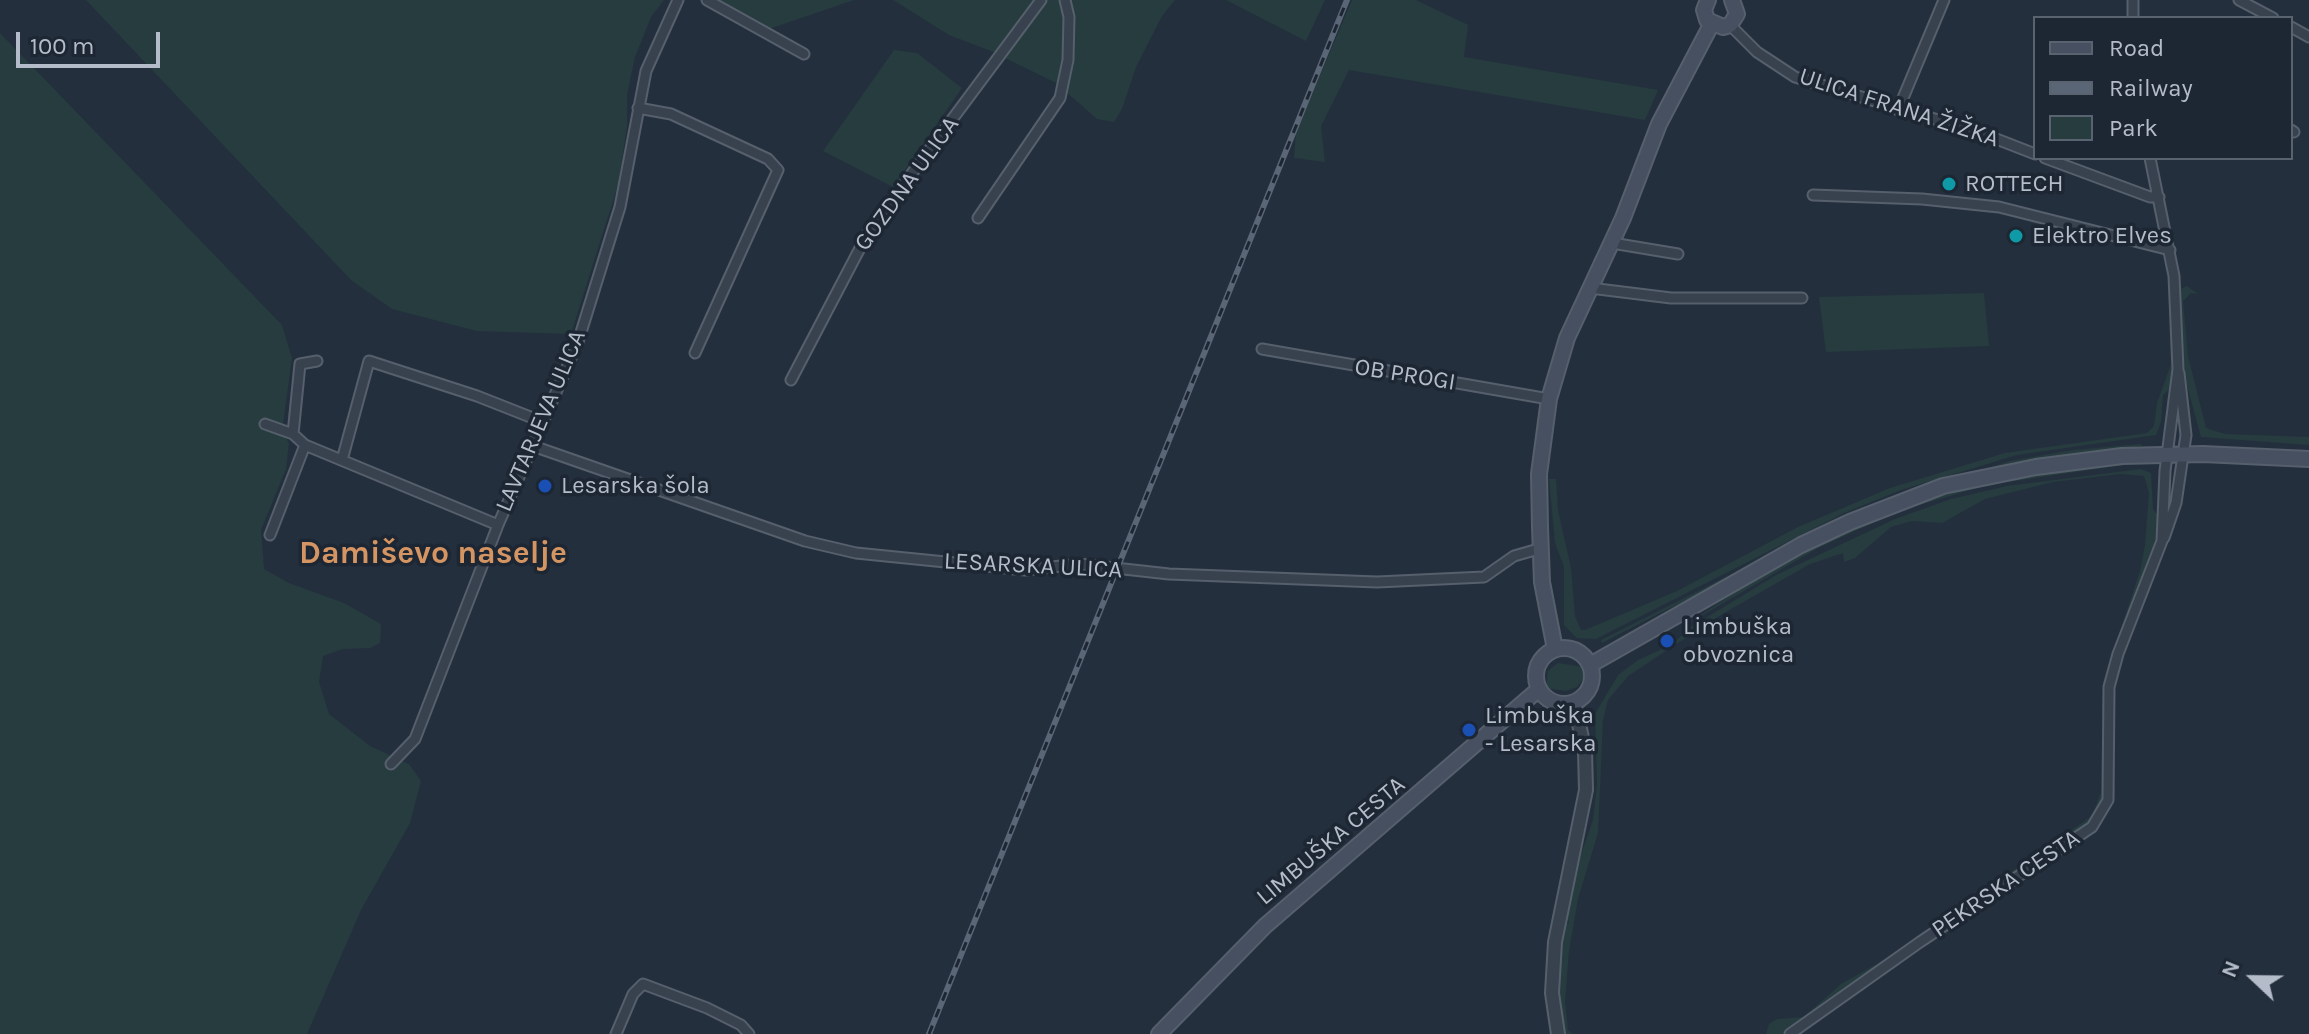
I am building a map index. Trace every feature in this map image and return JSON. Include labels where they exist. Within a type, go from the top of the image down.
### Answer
[{"type":"main road","points":[[1708,0],[1704,10],[1711,25]]},
{"type":"main road","points":[[1711,25],[1730,25],[1737,14],[1733,0]]},
{"type":"main road","points":[[1555,649],[1542,582],[1539,474],[1549,399],[1567,338],[1612,243],[1670,100],[1711,25]]},
{"type":"main road","points":[[1590,665],[1801,545],[1943,486],[2082,459],[2167,453],[2309,459]]},
{"type":"main road","points":[[1555,649],[1571,649],[1590,665],[1590,687],[1574,702],[1550,700],[1539,689],[1538,665],[1555,649]]},
{"type":"main road","name":"LIMBUŠKA CESTA","points":[[1159,1034],[1265,926],[1539,689]]},
{"type":"street","name":"LAVTARJEVA ULICA","points":[[391,764],[415,739],[498,525],[578,342],[620,207],[646,71],[678,0]]},
{"type":"street","points":[[707,0],[804,54]]},
{"type":"street","name":"GOZDNA ULICA","points":[[791,380],[869,231],[1041,0]]},
{"type":"street","points":[[978,218],[1060,98],[1068,60],[1069,17],[1065,0]]},
{"type":"street","points":[[1898,110],[1944,0]]},
{"type":"street","points":[[2239,0],[2269,16]]},
{"type":"street","name":"ULICA FRANA ŽIŽKA","points":[[1730,25],[1757,52],[1795,77],[1981,133],[2033,153]]},
{"type":"street","points":[[638,108],[671,114],[768,159],[778,170],[695,353]]},
{"type":"street","points":[[2050,160],[2150,197],[2159,197]]},
{"type":"street","name":"PEKRSKA CESTA","points":[[1790,1034],[2092,827],[2103,813],[2109,789],[2109,687],[2118,654],[2162,541],[2167,453],[2178,369],[2170,250],[2150,160]]},
{"type":"street","points":[[1813,195],[1922,199],[1999,207],[2170,250]]},
{"type":"street","points":[[1612,243],[1678,254]]},
{"type":"street","points":[[1590,288],[1671,298],[1802,298]]},
{"type":"street","name":"OB PROGI","points":[[1262,349],[1549,399]]},
{"type":"street","points":[[293,434],[300,364],[317,361]]},
{"type":"street","points":[[342,460],[369,361],[477,396],[543,422]]},
{"type":"street","points":[[2162,541],[2171,523],[2186,435],[2178,369]]},
{"type":"street","points":[[265,424],[293,434],[305,445],[498,525]]},
{"type":"street","points":[[270,535],[305,445]]},
{"type":"street","name":"LESARSKA ULICA","points":[[533,446],[805,541],[870,555],[1025,570],[1079,564],[1169,574],[1377,582],[1484,577],[1514,556],[1542,548]]},
{"type":"street","points":[[1558,1034],[1552,993],[1554,954],[1586,790],[1585,751],[1574,702]]},
{"type":"street","points":[[616,1034],[633,994],[643,984],[707,1008],[741,1025],[749,1034]]},
{"type":"green space","points":[[86,0],[664,0],[651,17],[635,57],[627,95],[627,127],[618,185],[571,334],[477,331],[392,309],[351,280]]},
{"type":"green space","points":[[711,0],[854,0],[766,30]]},
{"type":"green space","points":[[893,0],[1175,0],[1162,16],[1136,67],[1122,109],[1114,122],[1097,119],[1056,83],[991,51],[949,35]]},
{"type":"green space","points":[[1226,0],[1325,0],[1306,41]]},
{"type":"green space","points":[[1352,0],[1416,0],[1468,25],[1464,57],[1658,90],[1645,120],[1349,70],[1321,126],[1325,162],[1294,158],[1296,132]]},
{"type":"green space","points":[[0,33],[282,325],[292,358],[282,432],[289,443],[286,469],[261,530],[264,569],[289,583],[344,603],[381,624],[380,643],[370,648],[343,649],[323,656],[319,682],[329,714],[370,746],[409,764],[421,781],[410,823],[361,910],[307,1034],[0,1034]]},
{"type":"green space","points":[[894,50],[917,53],[962,88],[893,187],[823,151]]},
{"type":"green space","points":[[2187,286],[2198,294],[2191,293],[2183,301],[2188,356],[2206,428],[2225,434],[2309,437],[2309,445],[2201,437],[2185,378],[2179,290]]},
{"type":"green space","points":[[1984,293],[1989,346],[1826,352],[1819,297]]},
{"type":"green space","points":[[2174,339],[2170,389],[2163,395],[2161,422],[2156,435],[2017,455],[1901,490],[1844,513],[1596,639],[1577,638],[1564,625],[1564,567],[1555,543],[1549,479],[1556,479],[1558,510],[1571,568],[1575,616],[1581,630],[1585,630],[1677,591],[1798,527],[1890,488],[2005,453],[2147,433],[2154,426],[2157,403],[2171,364],[2170,340]]},
{"type":"green space","points":[[2141,444],[2011,463],[1968,476],[1668,609],[1602,643],[1601,640],[1843,518],[1892,498],[2010,461],[2073,450]]},
{"type":"green space","points":[[2144,462],[1987,485],[1899,511],[1818,548],[1682,627],[1773,568],[1849,529],[1898,510],[1984,482],[2079,466]]},
{"type":"green space","points":[[2141,469],[2151,473],[2153,509],[2159,517],[2158,537],[2110,665],[2104,704],[2104,797],[2099,812],[2087,826],[1862,977],[1787,1034],[1766,1034],[1769,1024],[1777,1019],[1804,1017],[1841,984],[1882,961],[2092,816],[2101,792],[2103,683],[2140,571],[2145,545],[2149,493],[2144,476],[2120,474],[2053,482],[1985,499],[1942,523],[1912,521],[1891,527],[1855,558],[1844,562],[1843,553],[1810,564],[1719,616],[1628,676],[1608,700],[1603,720],[1598,833],[1578,899],[1569,951],[1565,1002],[1568,1030],[1573,1034],[1563,1034],[1558,1001],[1559,956],[1563,925],[1569,923],[1566,913],[1575,872],[1593,820],[1597,784],[1595,714],[1618,675],[1638,660],[1673,644],[1688,629],[1776,575],[1895,519],[1951,499],[2007,486]]},
{"type":"green space","points":[[1558,663],[1583,667],[1583,679],[1577,687],[1566,691],[1546,688],[1548,671]]},
{"type":"railway","points":[[929,1034],[1347,0]]},
{"type":"place","name":"ROTTECH","points":[[1949,184]]},
{"type":"place","name":"Elektro Elves","points":[[2016,236]]},
{"type":"place","name":"Lesarska šola","points":[[545,486]]},
{"type":"place","name":"Limbuška obvoznica","points":[[1667,641]]},
{"type":"place","name":"Limbuška - Lesarska","points":[[1469,730]]},
{"type":"district","name":"Damiševo naselje","points":[[433,554]]}]
